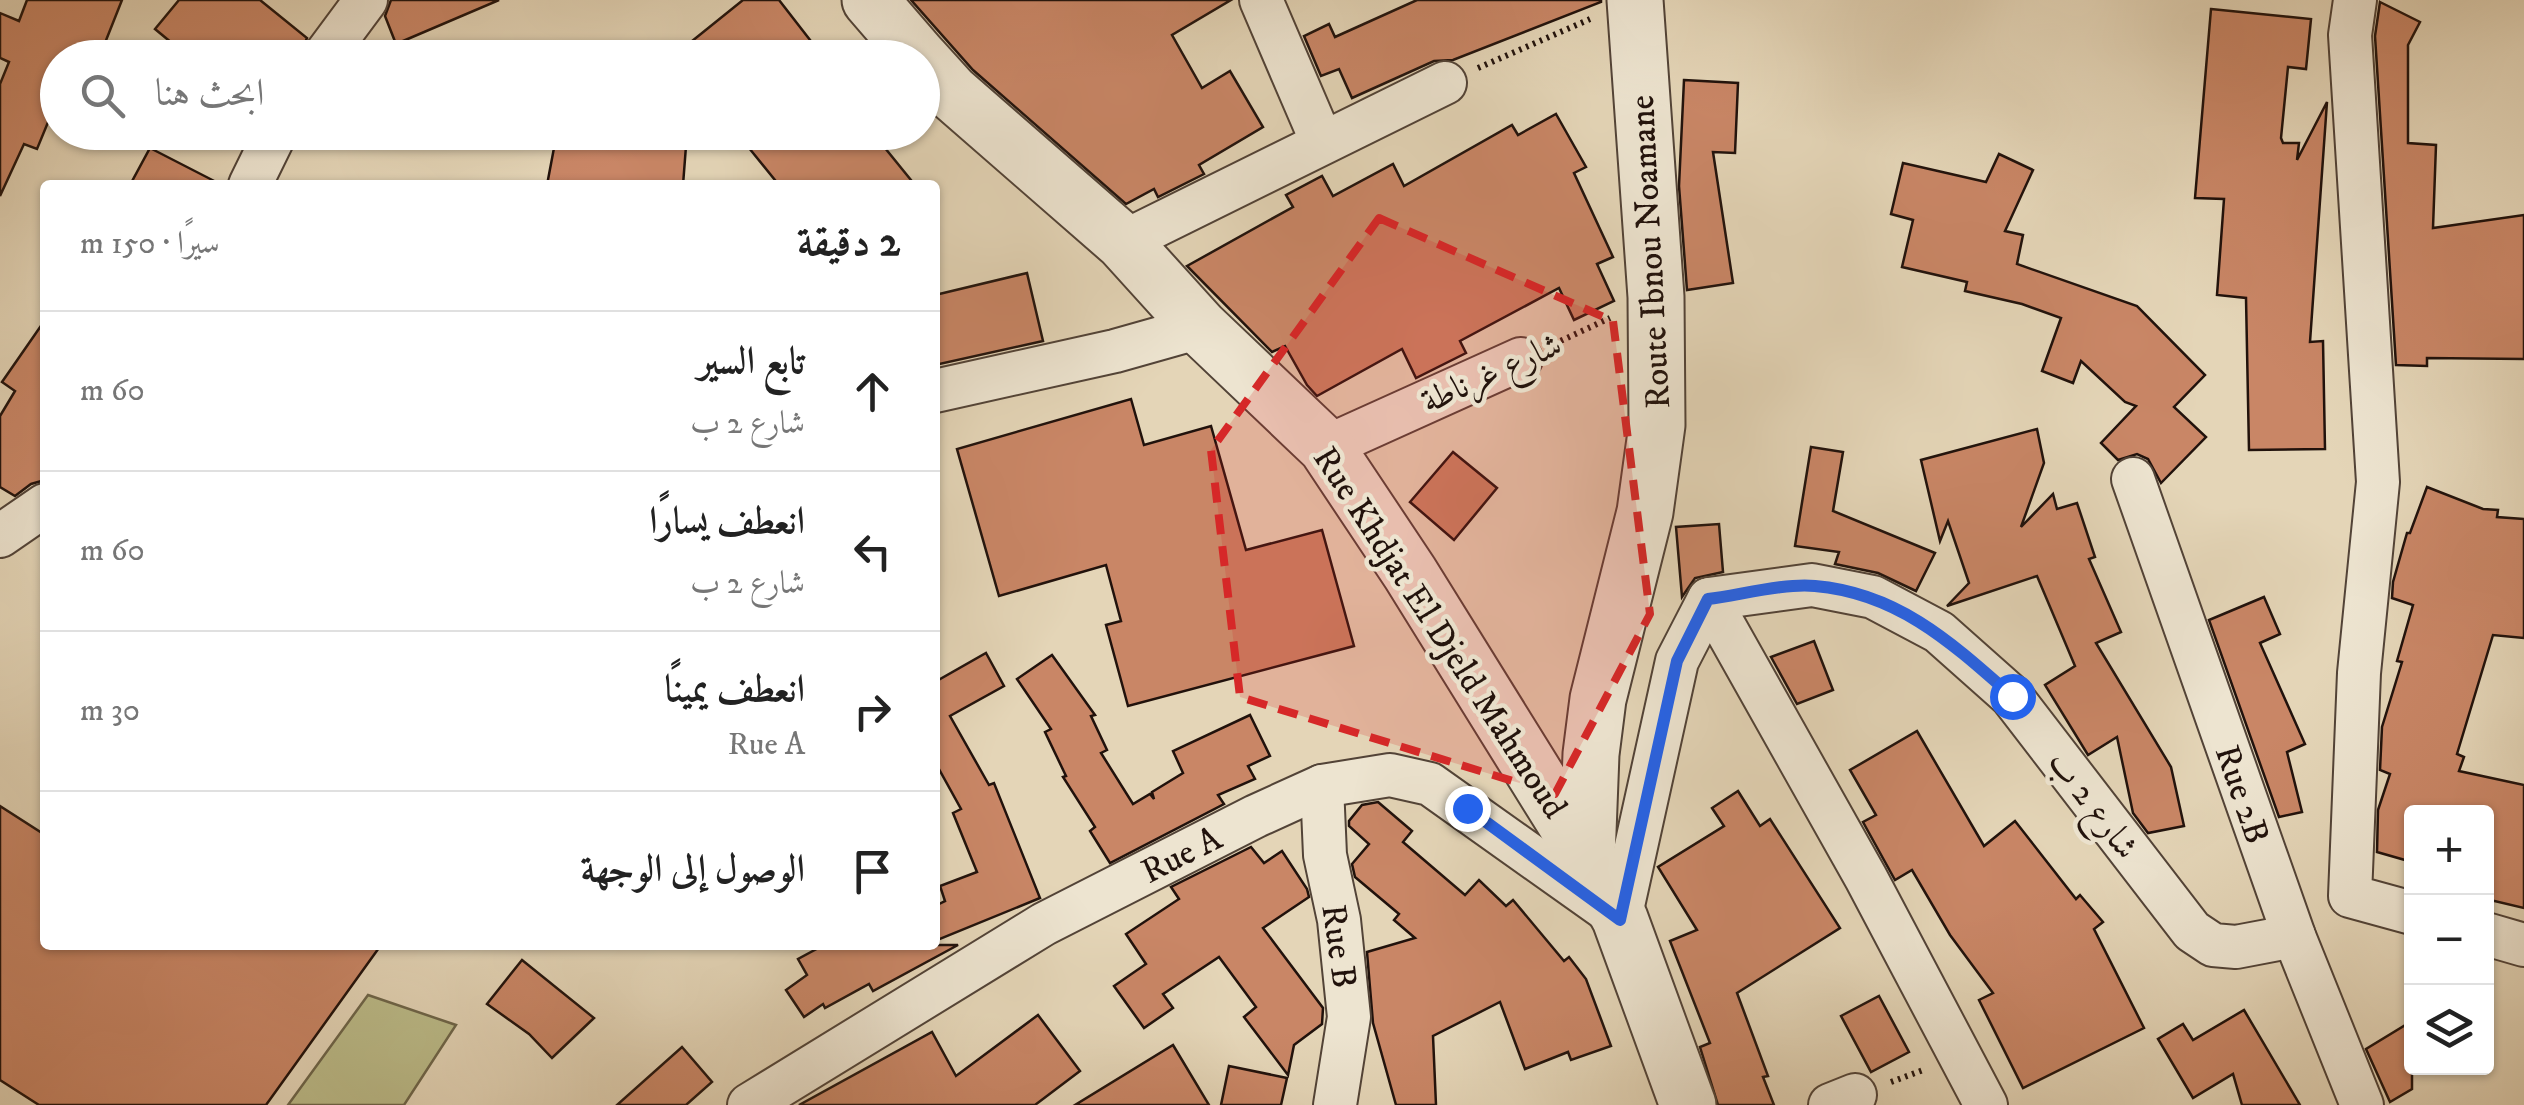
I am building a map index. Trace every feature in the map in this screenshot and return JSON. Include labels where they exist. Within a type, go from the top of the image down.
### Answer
[{"type":"street","points":[[336,40],[366,0]]},
{"type":"street","name":"Rue Khdjat El Djeld Mahmoud","points":[[870,0],[905,40]]},
{"type":"street","points":[[1261,0],[1322,142]]},
{"type":"street","points":[[2356,0],[2350,35],[2378,482],[2359,673],[2350,896],[2404,911]]},
{"type":"street","name":"Route Ibnou Noamane","points":[[1586,858],[1590,754],[1598,698],[1646,512],[1657,425],[1656,297],[1617,8]]},
{"type":"street","name":"Rue Khdjat El Djeld Mahmoud","points":[[940,80],[1124,242],[1200,327],[1326,447],[1410,573],[1586,858],[1620,920],[1688,1105]]},
{"type":"street","points":[[1124,242],[1445,83]]},
{"type":"street","points":[[252,180],[267,150]]},
{"type":"street","points":[[940,390],[1114,351],[1200,327]]},
{"type":"street","name":"شارع غرناطة","points":[[1326,447],[1520,359]]},
{"type":"street","name":"Rue 2B","points":[[2133,479],[2294,936],[2362,1105]]},
{"type":"street","points":[[0,536],[40,508]]},
{"type":"street","name":"شارع 2 ب","points":[[1708,599],[1812,585],[1873,597],[1939,632],[2012,696],[2192,931],[2213,945],[2236,947],[2294,936]]},
{"type":"street","points":[[1620,920],[1677,661],[1708,599]]},
{"type":"street","points":[[1708,599],[1866,878],[1986,1105]]},
{"type":"street","name":"Rue A","points":[[749,1105],[1044,924],[1322,786],[1390,775],[1430,784],[1620,920]]},
{"type":"street","name":"Rue B","points":[[1322,786],[1325,855],[1339,920],[1349,1017],[1335,1105]]},
{"type":"street","points":[[2494,936],[2524,945]]},
{"type":"path","points":[[1445,83],[1617,8]]},
{"type":"path","name":"شارع غرناطة","points":[[1520,359],[1656,297]]},
{"type":"path","points":[[1842,1100],[1960,1056]]},
{"type":"highlighted area","points":[[1379,218],[1613,321],[1650,614],[1555,794],[1240,697],[1211,450]]},
{"type":"green space","points":[[368,995],[456,1025],[404,1105],[288,1105]]},
{"type":"building","points":[[27,0],[122,0],[106,40],[40,40],[40,142],[37,149],[24,144],[0,196],[0,84],[9,62],[0,58],[0,13],[19,21]]},
{"type":"building","points":[[179,0],[260,0],[307,38],[168,40],[155,29]]},
{"type":"building","points":[[391,0],[499,0],[405,40],[394,40],[385,16]]},
{"type":"building","points":[[743,0],[779,0],[810,40],[693,40]]},
{"type":"building","points":[[911,0],[1231,0],[1172,35],[1202,88],[1230,71],[1263,127],[1199,165],[1204,174],[1158,197],[1154,189],[1126,204],[973,70]]},
{"type":"building","points":[[1417,0],[1601,2],[1453,60],[1434,61],[1352,98],[1339,69],[1321,76],[1304,36],[1329,24],[1335,37]]},
{"type":"building","points":[[2380,2],[2420,22],[2408,45],[2408,143],[2436,145],[2433,228],[2524,215],[2524,359],[2427,358],[2427,366],[2396,365],[2375,36]]},
{"type":"building","points":[[2211,9],[2311,19],[2306,69],[2288,67],[2281,138],[2283,143],[2299,143],[2297,160],[2327,102],[2310,342],[2323,341],[2325,449],[2249,450],[2246,298],[2217,295],[2224,199],[2195,198]]},
{"type":"building","points":[[1684,80],[1738,83],[1735,153],[1713,152],[1733,283],[1687,290],[1679,186]]},
{"type":"building","points":[[1556,114],[1586,167],[1574,173],[1613,257],[1597,264],[1614,301],[1574,320],[1559,288],[1460,341],[1466,353],[1416,378],[1402,349],[1317,396],[1285,346],[1272,352],[1187,266],[1293,207],[1286,195],[1322,176],[1333,196],[1393,164],[1404,186],[1512,125],[1518,135]]},
{"type":"building","points":[[149,150],[154,150],[212,180],[133,180]]},
{"type":"building","points":[[554,150],[686,150],[683,180],[548,180]]},
{"type":"building","points":[[751,150],[887,150],[911,180],[775,180]]},
{"type":"building","points":[[1999,154],[2033,170],[2005,231],[2023,235],[2017,264],[2137,306],[2205,375],[2174,407],[2206,437],[2161,483],[2148,459],[2137,454],[2118,460],[2101,443],[2136,406],[2125,402],[2081,361],[2073,383],[2042,371],[2061,318],[1965,291],[1967,282],[1902,267],[1913,220],[1891,214],[1903,163],[1986,182]]},
{"type":"building","points":[[1027,273],[1043,341],[940,364],[940,294]]},
{"type":"building","points":[[40,327],[40,481],[15,496],[0,487],[0,416],[15,391],[2,382]]},
{"type":"building","points":[[1131,399],[1144,445],[1211,426],[1246,550],[1322,530],[1354,646],[1128,706],[1106,625],[1121,621],[1106,565],[999,596],[957,449]]},
{"type":"building","points":[[2037,429],[2044,463],[2021,527],[2053,494],[2057,509],[2077,503],[2095,557],[2089,559],[2121,632],[2096,643],[2171,767],[2184,826],[2148,833],[2133,813],[2117,737],[2088,755],[2045,685],[2075,666],[2037,576],[1947,606],[1969,583],[1948,521],[1940,541],[1921,460]]},
{"type":"building","points":[[1811,447],[1843,452],[1833,511],[1935,553],[1916,591],[1878,573],[1835,564],[1839,552],[1795,546]]},
{"type":"building","points":[[1453,452],[1497,488],[1454,540],[1410,502]]},
{"type":"building","points":[[2427,487],[2483,509],[2498,510],[2497,517],[2524,519],[2524,638],[2493,635],[2457,754],[2464,757],[2459,771],[2524,785],[2524,908],[2494,901],[2494,805],[2404,805],[2404,860],[2377,852],[2378,810],[2390,774],[2380,770],[2382,727],[2402,662],[2397,661],[2413,605],[2392,598],[2393,582]]},
{"type":"building","points":[[1719,524],[1723,572],[1695,578],[1682,597],[1676,527]]},
{"type":"building","points":[[2264,597],[2280,634],[2260,643],[2305,744],[2287,752],[2302,812],[2279,817],[2209,620]]},
{"type":"building","points":[[1814,641],[1833,690],[1797,704],[1771,657]]},
{"type":"building","points":[[986,653],[1004,686],[950,716],[989,785],[994,783],[1040,898],[940,939],[940,904],[945,901],[940,886],[977,872],[953,813],[961,809],[940,771],[940,679]]},
{"type":"building","points":[[1052,655],[1095,715],[1091,716],[1107,750],[1101,753],[1133,804],[1150,794],[1154,799],[1152,792],[1183,773],[1173,751],[1250,715],[1270,756],[1248,766],[1255,779],[1218,795],[1224,804],[1110,863],[1090,831],[1095,827],[1063,777],[1066,776],[1045,732],[1051,729],[1017,679]]},
{"type":"building","points":[[1917,731],[1984,846],[2015,821],[2076,899],[2080,895],[2103,922],[2094,929],[2144,1028],[2023,1088],[1979,1000],[1993,993],[1950,935],[1912,870],[1895,880],[1863,822],[1876,815],[1850,770]]},
{"type":"building","points":[[1738,791],[1760,826],[1770,819],[1840,928],[1737,993],[1768,1076],[1763,1077],[1774,1105],[1718,1105],[1700,1047],[1710,1043],[1670,941],[1697,930],[1658,867],[1724,826],[1712,808]]},
{"type":"building","points":[[1378,802],[1412,831],[1403,842],[1465,895],[1479,880],[1506,906],[1513,900],[1564,961],[1569,957],[1586,979],[1611,1046],[1571,1060],[1568,1052],[1525,1069],[1500,1002],[1433,1036],[1436,1105],[1396,1105],[1373,1023],[1367,952],[1415,938],[1394,920],[1399,914],[1355,877],[1352,864],[1369,844],[1349,826],[1362,805]]},
{"type":"building","points":[[0,806],[40,832],[40,950],[377,950],[266,1105],[39,1105],[0,1080]]},
{"type":"building","points":[[1251,847],[1264,863],[1282,851],[1309,897],[1263,928],[1323,1008],[1322,1024],[1294,1045],[1288,1075],[1244,1017],[1256,1007],[1219,957],[1163,994],[1173,1008],[1144,1028],[1114,986],[1146,964],[1126,934],[1179,899],[1171,887]]},
{"type":"building","points":[[940,945],[958,945],[873,991],[869,984],[804,1017],[786,990],[807,975],[798,959],[815,950],[940,950]]},
{"type":"building","points":[[522,960],[594,1018],[552,1058],[529,1034],[487,1004]]},
{"type":"building","points":[[1879,996],[1909,1052],[1871,1072],[1841,1016]]},
{"type":"building","points":[[2244,1010],[2300,1105],[2242,1105],[2233,1074],[2193,1098],[2158,1039],[2183,1024],[2193,1040]]},
{"type":"building","points":[[1038,1015],[1080,1071],[1035,1105],[799,1105],[932,1032],[956,1076]]},
{"type":"building","points":[[2404,1026],[2404,1075],[2412,1075],[2412,1089],[2390,1102],[2366,1049]]},
{"type":"building","points":[[1173,1045],[1209,1105],[1075,1105]]},
{"type":"building","points":[[682,1047],[712,1082],[686,1105],[617,1105]]},
{"type":"building","points":[[1229,1066],[1287,1078],[1281,1105],[1221,1105]]},
{"type":"route","points":[[1467,808],[1620,920],[1677,661],[1708,599],[1812,585],[1873,597],[1939,632],[2012,696]]}]
